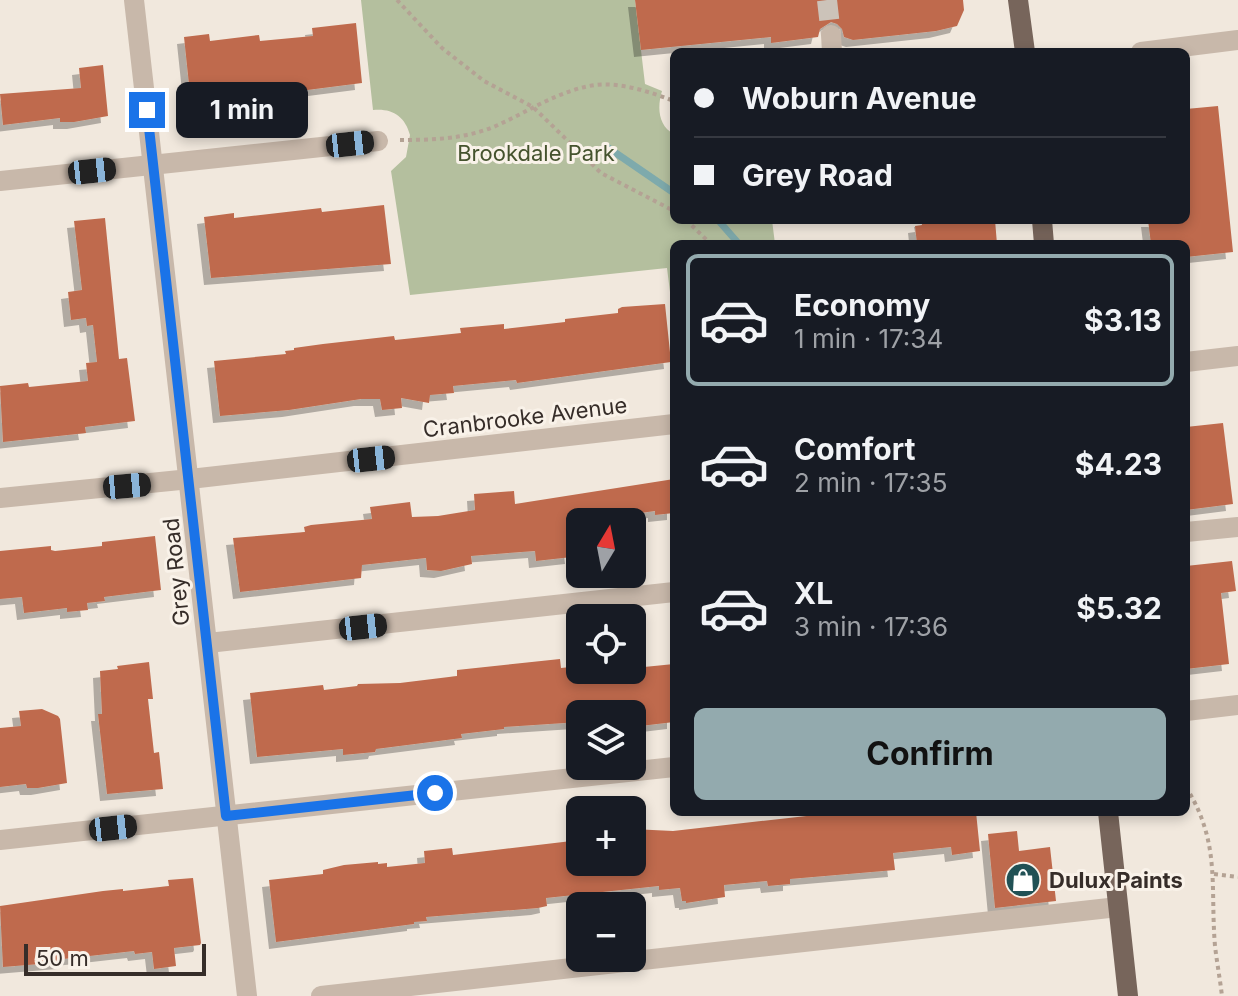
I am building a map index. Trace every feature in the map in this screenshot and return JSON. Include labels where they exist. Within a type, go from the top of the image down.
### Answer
[{"type":"main road","points":[[1018,0],[1024,48]]},
{"type":"main road","points":[[1108,816],[1128,996]]},
{"type":"street","name":"Grey Road","points":[[134,0],[247,996]]},
{"type":"street","points":[[1173,48],[1238,40]]},
{"type":"street","points":[[0,181],[378,141]]},
{"type":"street","points":[[1190,362],[1238,356]]},
{"type":"street","name":"Cranbrooke Avenue","points":[[0,498],[670,424]]},
{"type":"street","points":[[1190,532],[1238,527]]},
{"type":"street","points":[[208,643],[670,592]]},
{"type":"street","points":[[1190,711],[1238,705]]},
{"type":"street","points":[[0,840],[670,767]]},
{"type":"street","points":[[321,996],[1118,907]]},
{"type":"path","points":[[397,0],[442,48],[484,81],[533,107],[601,173],[670,209]]},
{"type":"path","points":[[378,141],[461,137],[495,127],[575,90],[597,85],[647,92],[670,100]]},
{"type":"path","points":[[690,224],[707,240]]},
{"type":"path","points":[[1190,794],[1197,805],[1213,861],[1215,945],[1222,996]]},
{"type":"path","points":[[1214,874],[1238,877]]},
{"type":"green space","name":"Brookdale Park","points":[[361,0],[635,0],[645,84],[662,91],[660,116],[670,132],[670,224],[772,224],[774,240],[670,240],[670,292],[667,268],[410,295],[391,171],[406,157],[410,135],[397,115],[386,110],[373,110]]},
{"type":"building","points":[[635,0],[963,0],[964,10],[957,26],[936,31],[853,40],[844,37],[842,29],[831,22],[820,29],[818,37],[771,43],[771,37],[641,50]]},
{"type":"building","points":[[356,23],[362,83],[276,94],[273,88],[221,93],[222,100],[191,103],[184,37],[209,34],[210,41],[259,35],[260,41],[313,36],[312,28]]},
{"type":"building","points":[[103,65],[108,116],[74,122],[60,122],[60,118],[3,125],[0,94],[81,88],[79,68]]},
{"type":"building","points":[[1218,106],[1233,252],[1190,257],[1190,240],[1150,240],[1148,224],[1190,224],[1190,109]]},
{"type":"building","points":[[384,205],[391,264],[211,278],[204,217],[234,213],[234,218],[321,208],[322,212]]},
{"type":"building","points":[[105,218],[119,359],[127,358],[135,421],[85,427],[86,433],[3,442],[0,386],[28,383],[29,387],[88,381],[86,363],[97,362],[93,325],[87,326],[86,318],[71,320],[68,292],[82,290],[74,221]]},
{"type":"building","points":[[995,224],[997,240],[917,240],[915,226]]},
{"type":"building","points":[[665,304],[670,362],[517,383],[516,380],[453,386],[454,393],[430,395],[429,403],[401,398],[402,408],[382,410],[380,399],[361,399],[220,416],[214,361],[286,354],[285,351],[294,348],[323,344],[461,333],[460,328],[504,324],[504,329],[565,322],[565,319],[618,313],[622,307]]},
{"type":"building","points":[[1223,423],[1233,504],[1190,509],[1190,427]]},
{"type":"building","points":[[670,480],[670,513],[655,515],[655,511],[646,512],[646,508],[566,508],[566,558],[536,561],[535,551],[471,556],[472,564],[441,571],[427,570],[426,558],[362,565],[361,578],[240,592],[233,538],[305,532],[304,527],[311,525],[372,519],[370,507],[410,502],[412,517],[475,510],[474,494],[514,491],[515,504]]},
{"type":"building","points":[[155,536],[161,590],[104,597],[105,601],[87,603],[88,610],[67,612],[67,608],[24,613],[22,597],[0,599],[0,551],[51,546],[51,550],[55,551]]},
{"type":"building","points":[[1232,561],[1236,591],[1221,593],[1229,664],[1190,669],[1190,566]]},
{"type":"building","points":[[560,659],[561,668],[566,667],[566,684],[646,684],[646,667],[670,664],[670,722],[646,725],[646,700],[566,700],[566,723],[504,727],[461,734],[462,738],[376,749],[375,752],[343,755],[343,749],[257,757],[250,693],[323,685],[324,690],[358,684],[457,676],[457,670]]},
{"type":"building","points":[[149,662],[153,699],[148,699],[154,753],[159,752],[163,789],[107,794],[98,714],[102,714],[100,671]]},
{"type":"building","points":[[42,709],[60,719],[67,783],[38,788],[27,788],[26,784],[0,787],[0,728],[21,726],[19,711]]},
{"type":"building","points":[[806,816],[976,816],[980,851],[952,855],[951,847],[893,853],[895,870],[790,879],[790,884],[768,886],[767,881],[724,885],[725,897],[686,903],[682,901],[680,888],[659,890],[659,886],[566,892],[566,896],[546,898],[547,906],[538,908],[426,917],[427,921],[414,924],[276,942],[269,880],[323,874],[323,870],[344,865],[378,862],[387,863],[387,867],[425,863],[424,851],[452,848],[453,855],[566,842],[566,876],[646,876],[646,830],[673,831]]},
{"type":"building","name":"Dulux Paints","points":[[1017,831],[1019,851],[1050,847],[1056,901],[995,908],[988,834]]},
{"type":"building","points":[[193,878],[201,943],[174,948],[176,966],[154,969],[152,952],[135,954],[134,951],[63,959],[64,962],[3,967],[0,906],[103,891],[169,886],[168,880]]},
{"type":"waterway","points":[[607,147],[670,190]]},
{"type":"waterway","points":[[722,224],[736,240]]},
{"type":"tunnel","points":[[827,0],[831,35]]},
{"type":"place","name":"Dulux Paints","points":[[1023,880]]},
{"type":"route","points":[[147,110],[226,816],[435,793]]}]
